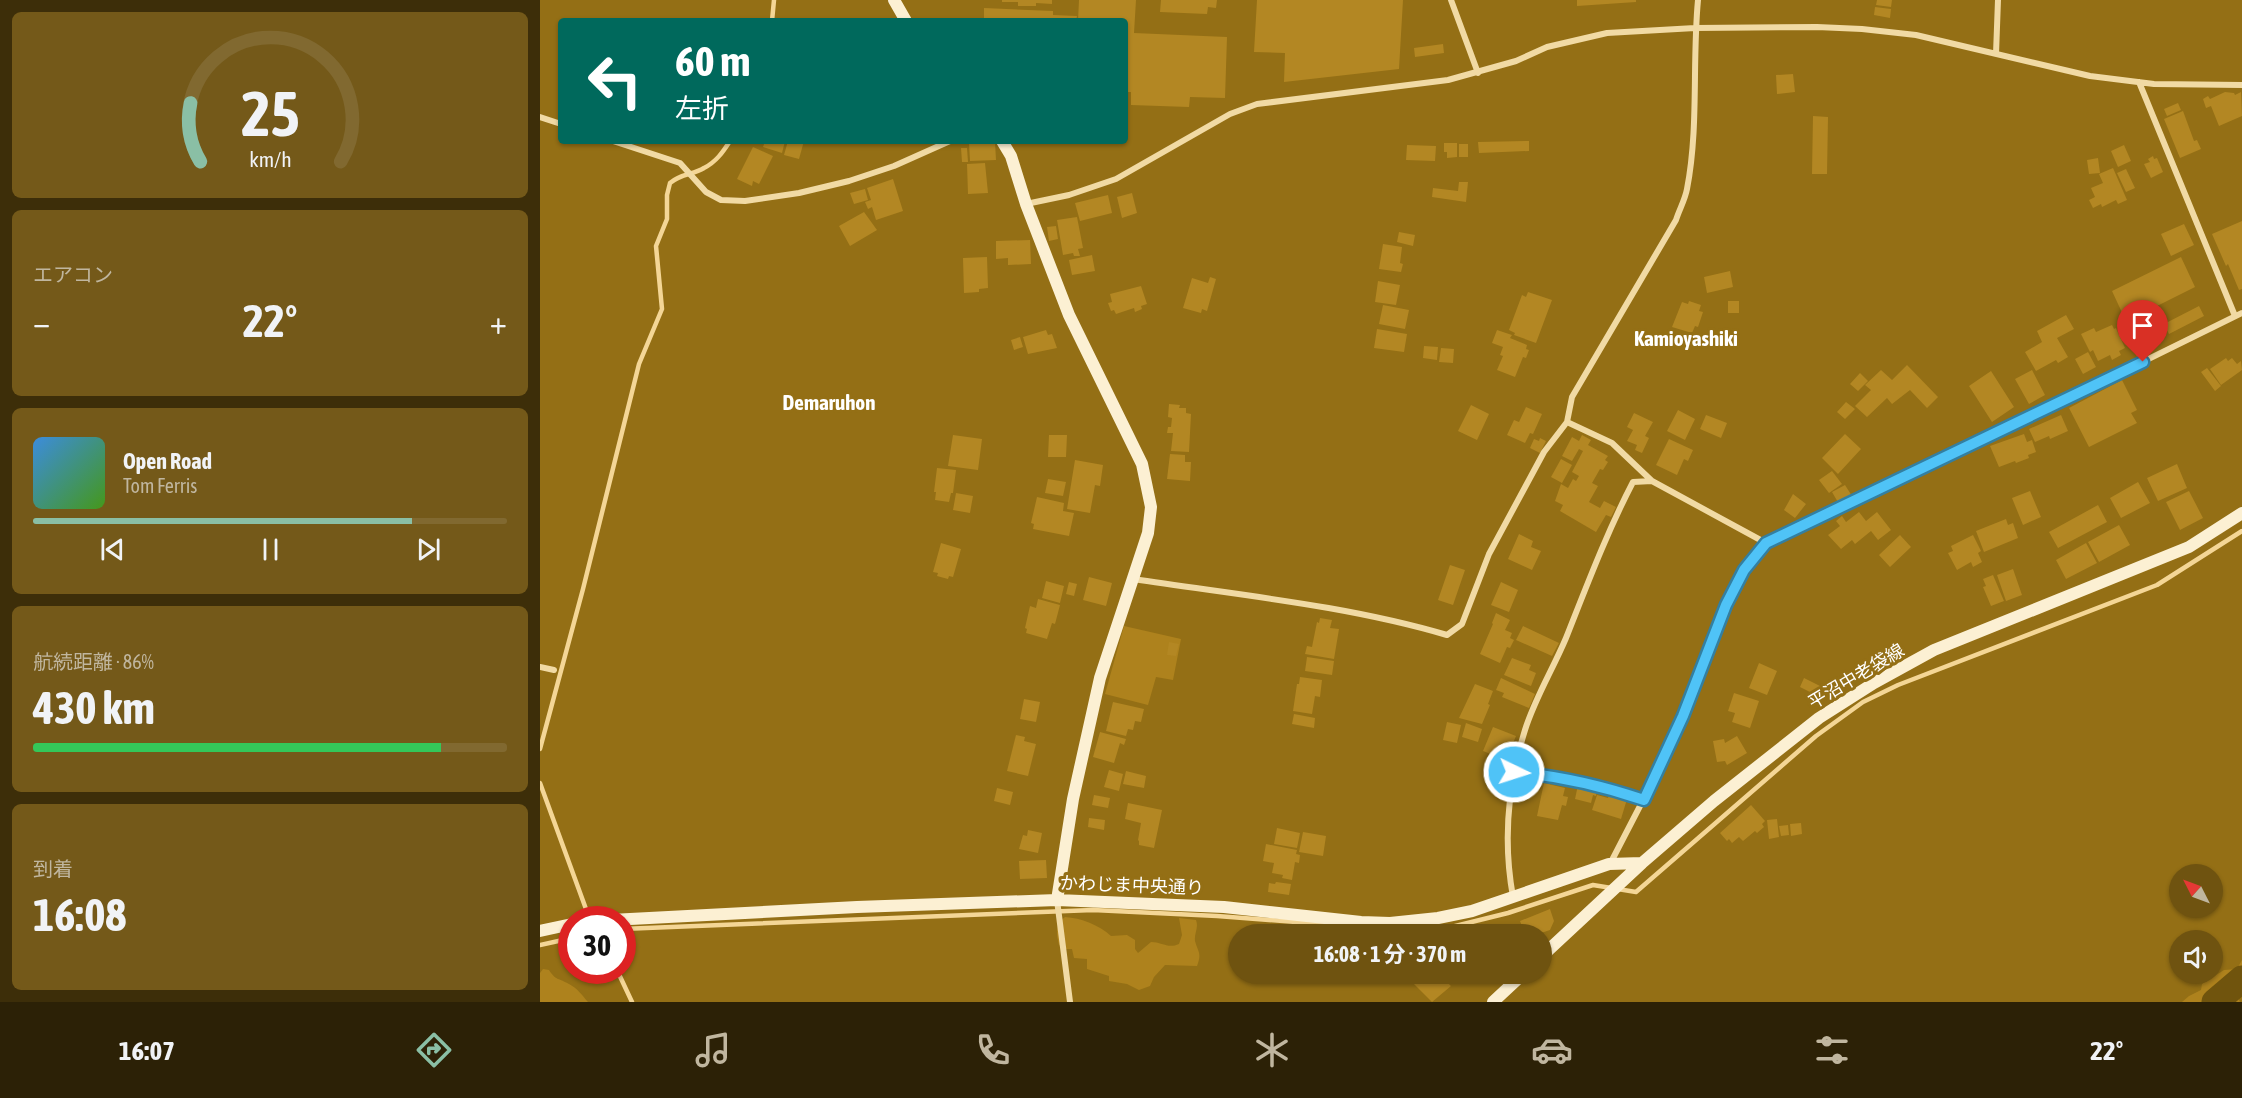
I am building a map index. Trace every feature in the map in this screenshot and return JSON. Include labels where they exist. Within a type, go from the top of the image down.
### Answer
[{"type":"street","points":[[894,0],[904,18]]},
{"type":"street","points":[[1451,0],[1478,72]]},
{"type":"street","points":[[1133,579],[1342,611],[1418,626],[1447,635],[1462,624],[1494,545],[1544,452],[1567,422],[1572,397],[1676,220],[1687,191],[1692,148],[1695,28],[1698,0]]},
{"type":"street","points":[[1996,54],[1998,0]]},
{"type":"street","points":[[1026,204],[1069,195],[1116,179],[1230,114],[1257,104],[1386,90],[1448,80],[1516,62],[1547,47],[1606,33],[1695,28],[1862,29],[1916,35],[2090,76],[2139,82],[2221,87],[2242,86]]},
{"type":"street","points":[[1609,864],[1644,800],[1683,716],[1726,605],[1744,570],[1766,543],[1970,447],[2239,315],[2139,82]]},
{"type":"street","points":[[540,117],[558,123]]},
{"type":"street","points":[[622,144],[680,163],[706,192],[721,200],[745,201],[799,193],[849,181],[894,166],[943,144]]},
{"type":"street","points":[[1004,144],[1011,156],[1026,204],[1069,315],[1142,464],[1151,507],[1148,532],[1100,678],[1073,799],[1057,900],[1070,1002]]},
{"type":"street","points":[[1567,422],[1612,443],[1652,481],[1766,543]]},
{"type":"street","points":[[1513,898],[1508,835],[1514,772],[1525,729],[1614,519],[1633,482],[1652,481]]},
{"type":"street","name":"平沼中老袋線","points":[[1552,947],[1642,863],[1714,801],[1819,718],[1874,683],[1934,650],[2189,547],[2242,513]]},
{"type":"street","points":[[540,667],[554,670]]},
{"type":"street","points":[[1514,772],[1593,783],[1644,800]]},
{"type":"street","name":"かわじま中央通り","points":[[636,917],[1057,900],[1224,907],[1390,923],[1438,918],[1513,898],[1609,864],[1642,863]]},
{"type":"street","points":[[540,931],[558,927]]},
{"type":"street","points":[[1493,1002],[1512,984]]},
{"type":"shaded area","points":[[1124,626],[1181,639],[1173,680],[1156,677],[1148,705],[1105,694]]},
{"type":"shaded area","points":[[1065,917],[1090,923],[1111,936],[1127,935],[1135,940],[1135,949],[1138,953],[1151,942],[1168,946],[1179,944],[1182,935],[1179,918],[1196,920],[1195,941],[1199,955],[1197,966],[1165,965],[1154,977],[1150,986],[1139,990],[1127,984],[1109,981],[1109,976],[1087,969],[1087,959],[1074,958],[1072,949],[1059,945],[1057,929]]},
{"type":"shaded area","points":[[2242,960],[2242,995],[2238,998],[2240,1002],[2182,1002],[2201,990],[2202,984],[2223,984],[2224,970],[2237,969]]},
{"type":"shaded area","points":[[543,969],[549,970],[558,979],[558,984],[569,984],[588,1002],[540,1002],[540,973]]},
{"type":"building","points":[[1002,0],[1052,0],[1052,4],[1036,3],[1036,6],[1018,6],[1018,2],[1002,2]]},
{"type":"building","points":[[1079,0],[1136,0],[1134,33],[1227,37],[1225,98],[1190,97],[1189,107],[1131,105],[1131,92],[1128,92],[1128,18],[1078,18]]},
{"type":"building","points":[[1161,0],[1217,0],[1216,8],[1208,7],[1207,14],[1160,12]]},
{"type":"building","points":[[1257,0],[1403,0],[1399,69],[1284,82],[1285,53],[1254,52]]},
{"type":"building","points":[[1577,0],[1636,0],[1636,2],[1577,6]]},
{"type":"building","points":[[1877,0],[1892,0],[1891,7],[1876,5]]},
{"type":"building","points":[[1875,7],[1891,9],[1890,18],[1874,15]]},
{"type":"building","points":[[984,8],[1053,11],[1053,15],[1077,16],[1077,18],[984,18]]},
{"type":"building","points":[[1443,44],[1444,53],[1415,57],[1414,48]]},
{"type":"building","points":[[1793,74],[1795,92],[1777,94],[1776,75]]},
{"type":"building","points":[[2225,92],[2235,95],[2241,92],[2242,116],[2219,126],[2211,106],[2206,108],[2203,99],[2208,96],[2210,99]]},
{"type":"building","points":[[2178,103],[2181,110],[2167,116],[2164,109]]},
{"type":"building","points":[[2183,111],[2194,141],[2197,140],[2201,149],[2180,158],[2164,119]]},
{"type":"building","points":[[1813,116],[1828,117],[1827,174],[1812,174]]},
{"type":"building","points":[[1529,141],[1529,151],[1479,153],[1478,142]]},
{"type":"building","points":[[1444,143],[1457,143],[1457,157],[1447,158]]},
{"type":"building","points":[[764,144],[784,144],[782,153],[763,147]]},
{"type":"building","points":[[787,144],[803,144],[799,159],[784,155]]},
{"type":"building","points":[[969,144],[995,144],[996,160],[970,161]]},
{"type":"building","points":[[1459,144],[1468,144],[1468,157],[1459,157]]},
{"type":"building","points":[[1407,145],[1436,146],[1435,161],[1406,160]]},
{"type":"building","points":[[2124,145],[2131,161],[2118,167],[2111,151]]},
{"type":"building","points":[[753,147],[773,156],[759,184],[753,181],[752,186],[737,179]]},
{"type":"building","points":[[961,148],[967,148],[968,162],[962,162]]},
{"type":"building","points":[[2153,156],[2154,159],[2157,158],[2163,172],[2151,178],[2144,164],[2150,162],[2148,159]]},
{"type":"building","points":[[2098,158],[2100,173],[2089,174],[2087,160]]},
{"type":"building","points":[[985,163],[988,193],[968,194],[967,164]]},
{"type":"building","points":[[2113,168],[2127,200],[2118,204],[2116,200],[2102,207],[2101,204],[2093,208],[2089,200],[2095,197],[2091,188],[2103,183],[2099,174]]},
{"type":"building","points":[[2126,169],[2135,188],[2126,192],[2117,173]]},
{"type":"building","points":[[893,179],[903,211],[876,220],[872,207],[868,209],[865,202],[871,200],[867,188]]},
{"type":"building","points":[[1459,182],[1468,182],[1466,202],[1432,197],[1433,188],[1458,191]]},
{"type":"building","points":[[865,189],[868,200],[854,204],[850,193]]},
{"type":"building","points":[[1132,193],[1137,213],[1122,218],[1117,197]]},
{"type":"building","points":[[1108,195],[1112,213],[1080,221],[1075,203]]},
{"type":"building","points":[[864,212],[877,230],[850,246],[839,226]]},
{"type":"building","points":[[1077,217],[1083,248],[1078,249],[1080,256],[1074,256],[1073,253],[1063,255],[1057,220]]},
{"type":"building","points":[[2242,221],[2242,289],[2239,290],[2212,234]]},
{"type":"building","points":[[2184,224],[2194,245],[2171,256],[2161,234]]},
{"type":"building","points":[[1056,226],[1058,239],[1049,241],[1047,227]]},
{"type":"building","points":[[1399,232],[1415,235],[1413,246],[1397,242]]},
{"type":"building","points":[[1030,240],[1031,264],[1008,265],[1008,258],[996,259],[996,241]]},
{"type":"building","points":[[1383,244],[1402,247],[1401,272],[1379,269]]},
{"type":"building","points":[[1092,255],[1095,271],[1072,275],[1069,260]]},
{"type":"building","points":[[987,257],[988,288],[979,289],[979,292],[964,293],[963,258]]},
{"type":"building","points":[[2181,257],[2195,287],[2135,317],[2151,350],[2137,357],[2119,321],[2125,319],[2112,291]]},
{"type":"building","points":[[1730,271],[1733,287],[1707,293],[1704,277]]},
{"type":"building","points":[[1210,277],[1216,279],[1207,311],[1202,309],[1201,313],[1183,308],[1192,278],[1208,283]]},
{"type":"building","points":[[1378,281],[1400,285],[1396,305],[1375,302]]},
{"type":"building","points":[[1141,286],[1147,304],[1141,306],[1142,309],[1135,312],[1134,308],[1116,314],[1114,310],[1111,311],[1108,303],[1112,302],[1110,294]]},
{"type":"building","points":[[1528,292],[1552,300],[1536,343],[1514,335],[1515,333],[1509,330],[1522,295],[1526,297]]},
{"type":"building","points":[[1689,301],[1701,305],[1699,311],[1703,312],[1698,327],[1695,326],[1692,333],[1672,327],[1682,302],[1688,304]]},
{"type":"building","points":[[1728,301],[1739,301],[1739,313],[1728,313]]},
{"type":"building","points":[[1383,305],[1409,310],[1405,329],[1379,324]]},
{"type":"building","points":[[2199,306],[2204,316],[2169,334],[2164,324]]},
{"type":"building","points":[[2066,315],[2074,329],[2057,338],[2068,357],[2058,363],[2056,360],[2036,371],[2025,352],[2042,342],[2037,331]]},
{"type":"building","points":[[2112,325],[2114,329],[2116,328],[2125,348],[2119,351],[2121,355],[2112,360],[2110,355],[2098,361],[2093,350],[2090,352],[2081,334],[2094,328],[2096,332]]},
{"type":"building","points":[[1377,329],[1407,334],[1404,352],[1374,348]]},
{"type":"building","points":[[1046,330],[1048,335],[1052,334],[1057,348],[1028,354],[1023,337]]},
{"type":"building","points":[[1497,330],[1512,335],[1510,338],[1527,345],[1526,349],[1529,350],[1526,358],[1523,357],[1515,377],[1497,370],[1503,356],[1500,355],[1503,347],[1492,343]]},
{"type":"building","points":[[1020,337],[1023,347],[1014,350],[1011,340]]},
{"type":"building","points":[[1424,346],[1438,347],[1437,360],[1423,358]]},
{"type":"building","points":[[1441,348],[1454,349],[1453,363],[1439,362]]},
{"type":"building","points":[[2088,352],[2096,367],[2083,374],[2075,359]]},
{"type":"building","points":[[2226,358],[2228,361],[2232,358],[2237,364],[2241,361],[2242,370],[2221,385],[2210,369]]},
{"type":"building","points":[[1907,365],[1938,397],[1927,408],[1910,390],[1892,404],[1887,398],[1867,417],[1855,406],[1871,390],[1865,385],[1881,370],[1892,380]]},
{"type":"building","points":[[2207,368],[2221,386],[2215,391],[2201,372]]},
{"type":"building","points":[[2032,370],[2045,395],[2029,404],[2015,379]]},
{"type":"building","points":[[1991,371],[2014,407],[1992,422],[1969,386]]},
{"type":"building","points":[[1860,373],[1868,381],[1858,391],[1850,384]]},
{"type":"building","points":[[2122,380],[2137,410],[2131,413],[2137,423],[2089,447],[2069,408]]},
{"type":"building","points":[[1846,402],[1855,409],[1845,419],[1837,412]]},
{"type":"building","points":[[1169,404],[1180,405],[1179,408],[1186,408],[1186,413],[1191,414],[1189,452],[1171,451],[1173,433],[1167,433],[1168,427],[1171,427],[1172,418],[1168,417]]},
{"type":"building","points":[[1471,405],[1489,414],[1477,440],[1458,431]]},
{"type":"building","points":[[1526,407],[1542,414],[1533,434],[1530,433],[1525,443],[1507,435],[1514,420],[1519,422]]},
{"type":"building","points":[[1678,410],[1695,419],[1685,440],[1667,431]]},
{"type":"building","points":[[1634,413],[1653,422],[1645,436],[1649,438],[1642,453],[1635,450],[1637,445],[1627,441],[1633,430],[1627,427]]},
{"type":"building","points":[[1706,415],[1727,423],[1721,438],[1700,429]]},
{"type":"building","points":[[2061,415],[2068,431],[2050,439],[2049,436],[2035,442],[2029,429]]},
{"type":"building","points":[[1845,434],[1861,449],[1838,474],[1822,458]]},
{"type":"building","points":[[2024,434],[2027,442],[2032,440],[2036,452],[2028,455],[2029,458],[1999,467],[1990,446]]},
{"type":"building","points":[[953,435],[982,439],[978,470],[948,466]]},
{"type":"building","points":[[1049,435],[1067,435],[1066,457],[1048,457]]},
{"type":"building","points":[[1582,435],[1591,440],[1588,445],[1608,456],[1605,460],[1608,462],[1603,470],[1600,469],[1592,483],[1598,486],[1589,502],[1600,508],[1604,501],[1616,507],[1611,517],[1606,515],[1596,532],[1560,511],[1563,505],[1555,501],[1561,484],[1568,488],[1573,479],[1576,481],[1579,476],[1572,472],[1583,451],[1579,449],[1572,461],[1562,456],[1572,437],[1579,441]]},
{"type":"building","points":[[1540,438],[1546,441],[1540,453],[1530,448],[1534,439],[1539,441]]},
{"type":"building","points":[[1669,439],[1693,450],[1688,461],[1684,459],[1677,475],[1656,465]]},
{"type":"building","points":[[1170,454],[1185,455],[1185,462],[1191,462],[1190,481],[1167,479]]},
{"type":"building","points":[[1561,459],[1572,465],[1562,483],[1551,477]]},
{"type":"building","points":[[1075,460],[1103,465],[1100,486],[1095,485],[1090,513],[1067,509]]},
{"type":"building","points":[[2177,464],[2187,488],[2158,501],[2147,478]]},
{"type":"building","points":[[937,468],[956,470],[953,493],[951,493],[949,502],[935,500]]},
{"type":"building","points":[[1832,471],[1842,484],[1829,493],[1819,480]]},
{"type":"building","points":[[1048,479],[1066,482],[1063,496],[1045,493]]},
{"type":"building","points":[[2138,482],[2150,503],[2121,518],[2110,498]]},
{"type":"building","points":[[1845,485],[1852,496],[1839,504],[1832,492]]},
{"type":"building","points":[[2030,491],[2041,517],[2023,525],[2012,498]]},
{"type":"building","points":[[2189,491],[2203,518],[2180,530],[2166,502]]},
{"type":"building","points":[[956,493],[973,496],[970,513],[953,510]]},
{"type":"building","points":[[1793,494],[1806,504],[1795,518],[1784,510]]},
{"type":"building","points":[[1037,497],[1064,503],[1063,511],[1074,513],[1069,536],[1033,529],[1034,524],[1031,523]]},
{"type":"building","points":[[2098,505],[2107,522],[2058,548],[2049,532]]},
{"type":"building","points":[[1859,512],[1866,521],[1877,512],[1891,530],[1878,540],[1871,531],[1855,544],[1852,540],[1841,549],[1828,535],[1840,526],[1836,521],[1842,516],[1846,522]]},
{"type":"building","points":[[2006,519],[2008,525],[2013,523],[2018,538],[1984,552],[1976,531]]},
{"type":"building","points":[[2119,525],[2130,545],[2099,562],[2088,542]]},
{"type":"building","points":[[1519,534],[1533,541],[1531,547],[1541,551],[1532,570],[1508,559]]},
{"type":"building","points":[[1900,535],[1911,547],[1890,567],[1879,555]]},
{"type":"building","points":[[1973,535],[1981,551],[1978,553],[1982,562],[1973,567],[1971,562],[1957,570],[1948,553],[1953,551],[1951,546]]},
{"type":"building","points":[[941,543],[961,549],[953,577],[949,576],[948,579],[937,576],[938,573],[933,572]]},
{"type":"building","points":[[2086,543],[2097,563],[2066,579],[2056,560]]},
{"type":"building","points":[[1450,565],[1465,570],[1453,605],[1438,600]]},
{"type":"building","points":[[2013,569],[2022,595],[2006,601],[1997,575]]},
{"type":"building","points":[[1993,575],[2004,601],[1991,606],[1983,587],[1986,586],[1983,579]]},
{"type":"building","points":[[1089,577],[1112,583],[1106,606],[1083,600]]},
{"type":"building","points":[[1046,581],[1064,586],[1060,603],[1042,598]]},
{"type":"building","points":[[1069,582],[1077,584],[1074,596],[1066,594]]},
{"type":"building","points":[[1501,582],[1518,590],[1509,612],[1491,605]]},
{"type":"building","points":[[1038,599],[1060,605],[1055,624],[1052,623],[1047,639],[1026,633],[1030,606],[1036,608]]},
{"type":"building","points":[[1496,613],[1510,620],[1505,630],[1512,633],[1510,638],[1514,640],[1510,648],[1507,647],[1500,663],[1480,654]]},
{"type":"building","points":[[1320,618],[1332,620],[1330,628],[1339,629],[1334,659],[1305,654],[1307,646],[1312,647],[1317,622],[1319,623]]},
{"type":"building","points":[[1523,626],[1559,643],[1552,656],[1516,640]]},
{"type":"building","points":[[1169,642],[1179,644],[1176,656],[1167,655]]},
{"type":"building","points":[[1307,657],[1334,661],[1332,675],[1305,671]]},
{"type":"building","points":[[1512,658],[1531,665],[1529,670],[1536,673],[1531,686],[1504,675]]},
{"type":"building","points":[[1759,663],[1777,671],[1767,695],[1749,688]]},
{"type":"building","points":[[1300,677],[1322,680],[1320,697],[1315,696],[1312,714],[1293,711]]},
{"type":"building","points":[[1501,678],[1535,694],[1529,708],[1502,697],[1504,693],[1496,690]]},
{"type":"building","points":[[1804,678],[1822,687],[1818,696],[1800,687]]},
{"type":"building","points":[[1475,684],[1493,691],[1482,724],[1459,718]]},
{"type":"building","points":[[1734,693],[1759,701],[1750,728],[1732,722],[1735,713],[1728,711]]},
{"type":"building","points":[[1024,699],[1040,702],[1036,722],[1020,719]]},
{"type":"building","points":[[1113,702],[1144,709],[1141,722],[1135,721],[1133,730],[1128,729],[1126,736],[1106,731]]},
{"type":"building","points":[[1294,714],[1315,718],[1314,728],[1292,724]]},
{"type":"building","points":[[1447,722],[1461,725],[1457,743],[1443,740]]},
{"type":"building","points":[[1466,723],[1482,729],[1478,742],[1462,737]]},
{"type":"building","points":[[1493,727],[1516,736],[1506,760],[1483,751]]},
{"type":"building","points":[[1100,732],[1126,739],[1124,745],[1120,743],[1114,763],[1093,757]]},
{"type":"building","points":[[1016,735],[1025,737],[1024,741],[1036,744],[1028,776],[1007,771]]},
{"type":"building","points":[[1737,736],[1747,753],[1727,765],[1725,761],[1717,762],[1713,741],[1724,739],[1725,743]]},
{"type":"building","points":[[1109,770],[1123,774],[1119,791],[1104,787]]},
{"type":"building","points":[[1126,771],[1146,776],[1144,788],[1123,784]]},
{"type":"building","points":[[1544,783],[1565,788],[1563,796],[1568,797],[1566,806],[1562,805],[1558,820],[1537,816]]},
{"type":"building","points":[[1578,785],[1597,789],[1596,796],[1593,795],[1591,803],[1575,799]]},
{"type":"building","points":[[997,788],[1013,792],[1010,805],[994,801]]},
{"type":"building","points":[[1609,794],[1627,799],[1621,819],[1592,810],[1597,795],[1608,798]]},
{"type":"building","points":[[1094,795],[1110,798],[1108,808],[1092,805]]},
{"type":"building","points":[[1128,803],[1162,810],[1154,848],[1139,845],[1141,823],[1125,819]]},
{"type":"building","points":[[1751,805],[1765,821],[1762,824],[1764,827],[1743,841],[1739,837],[1732,843],[1729,839],[1727,841],[1720,833]]},
{"type":"building","points":[[1089,818],[1105,820],[1104,830],[1088,827]]},
{"type":"building","points":[[1777,819],[1779,837],[1769,839],[1767,820]]},
{"type":"building","points":[[1801,823],[1802,834],[1791,836],[1790,824]]},
{"type":"building","points":[[1788,825],[1789,835],[1781,836],[1779,826]]},
{"type":"building","points":[[1277,828],[1300,833],[1297,848],[1274,844]]},
{"type":"building","points":[[1028,830],[1042,833],[1038,853],[1019,849],[1023,835],[1027,836]]},
{"type":"building","points":[[1303,832],[1326,836],[1323,856],[1299,852]]},
{"type":"building","points":[[1266,844],[1297,850],[1296,854],[1300,855],[1299,863],[1295,862],[1292,880],[1272,873],[1274,863],[1263,861]]},
{"type":"building","points":[[1046,860],[1047,878],[1020,879],[1019,861]]},
{"type":"building","points":[[1276,882],[1291,884],[1289,895],[1268,892],[1269,883],[1275,884]]},
{"type":"building","points":[[1550,909],[1554,921],[1552,926],[1521,924],[1520,921]]},
{"type":"building","points":[[1414,984],[1449,984],[1451,986],[1432,1002]]},
{"type":"waterway","points":[[772,18],[774,0]]},
{"type":"waterway","points":[[540,749],[639,364],[662,309],[656,246],[667,219],[667,195],[670,183],[679,177],[708,166],[728,144]]},
{"type":"waterway","points":[[1463,924],[1508,913],[1593,885],[1636,892],[1816,736],[1863,702],[1898,685],[2157,585],[2242,531]]},
{"type":"waterway","points":[[540,783],[585,906]]},
{"type":"waterway","points":[[636,928],[1093,910],[1322,924]]},
{"type":"waterway","points":[[540,945],[558,941]]},
{"type":"waterway","points":[[2215,1002],[2242,979]]},
{"type":"waterway","points":[[624,984],[632,1002]]},
{"type":"district","name":"Kamioyashiki","points":[[1686,338]]},
{"type":"district","name":"Demaruhon","points":[[829,402]]},
{"type":"route","points":[[1514,772],[1593,783],[1644,800],[1683,716],[1726,605],[1744,570],[1766,543],[2143,362]]}]
